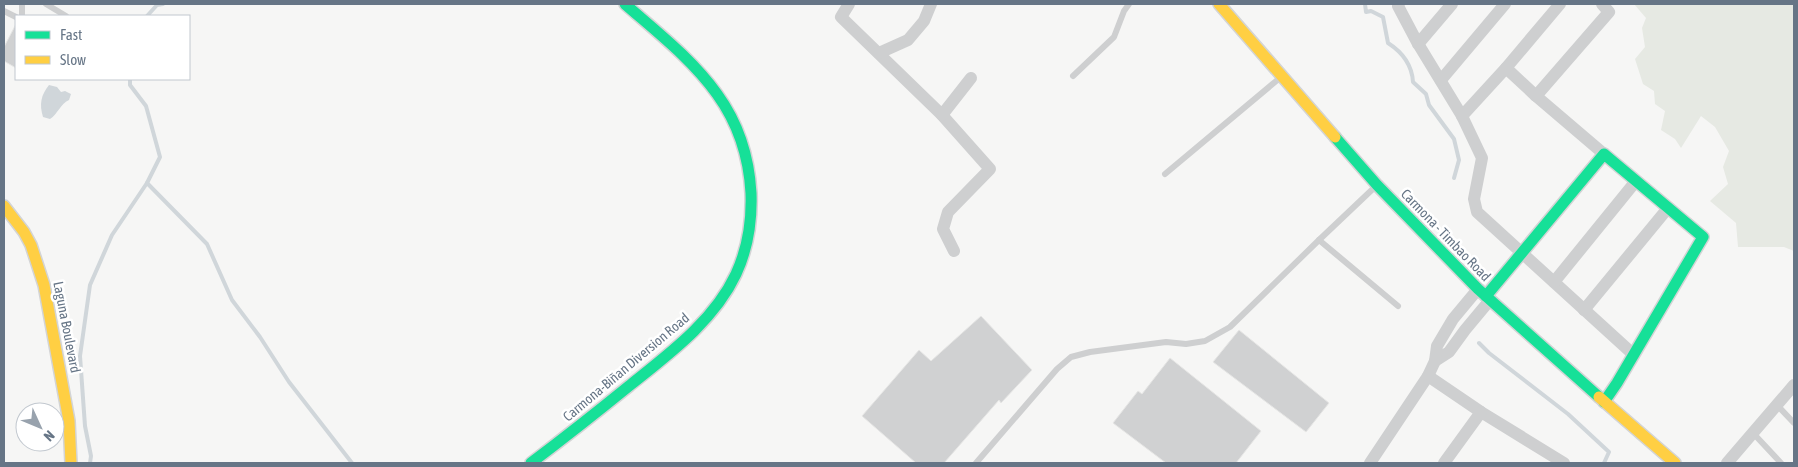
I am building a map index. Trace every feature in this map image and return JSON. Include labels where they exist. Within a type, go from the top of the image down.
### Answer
[{"type":"main road","name":"Carmona-Biñan Diversion Road","points":[[531,463],[665,358],[695,332],[729,288],[737,273],[747,242],[752,208],[750,174],[740,135],[729,112],[713,88],[690,62],[625,4]]},
{"type":"main road","name":"Carmona - Timbao Road","points":[[1219,4],[1377,185],[1485,295],[1675,463]]},
{"type":"main road","points":[[1485,295],[1604,154],[1703,237],[1634,355],[1604,402]]},
{"type":"main road","name":"Laguna Boulevard","points":[[4,206],[20,226],[31,245],[44,285],[69,421],[71,463]]},
{"type":"street","points":[[849,4],[841,17],[942,115],[990,169],[948,212],[943,229],[954,251]]},
{"type":"street","points":[[879,53],[908,40],[924,21],[931,4]]},
{"type":"street","points":[[1399,4],[1398,6],[1418,44],[1462,116],[1482,158],[1474,199],[1477,212],[1634,355]]},
{"type":"street","points":[[1418,44],[1452,4]]},
{"type":"street","points":[[1441,80],[1505,4]]},
{"type":"street","points":[[1462,116],[1506,68],[1560,4]]},
{"type":"street","points":[[1536,96],[1609,12],[1602,4]]},
{"type":"street","points":[[1506,68],[1604,154]]},
{"type":"street","points":[[942,115],[971,78]]},
{"type":"street","points":[[1554,282],[1636,181]]},
{"type":"street","points":[[1584,310],[1668,208]]},
{"type":"street","points":[[1370,463],[1428,376],[1435,361],[1437,346],[1453,319],[1485,295]]},
{"type":"street","points":[[1428,376],[1481,412],[1564,463]]},
{"type":"street","points":[[1729,463],[1794,385]]},
{"type":"street","points":[[1444,463],[1481,412]]},
{"type":"lane","points":[[46,4],[64,15]]},
{"type":"lane","points":[[1073,76],[1114,37],[1128,4]]},
{"type":"lane","points":[[1165,174],[1283,76]]},
{"type":"lane","points":[[976,463],[1057,369],[1071,357],[1090,352],[1166,342],[1186,344],[1206,341],[1230,327],[1377,185]]},
{"type":"lane","points":[[1319,240],[1398,306]]},
{"type":"lane","points":[[1778,406],[1794,423]]},
{"type":"lane","points":[[1753,433],[1781,463]]},
{"type":"shaded area","points":[[1634,4],[1794,4],[1794,251],[1784,247],[1738,247],[1736,223],[1710,201],[1728,184],[1723,167],[1729,151],[1715,127],[1701,116],[1681,148],[1675,139],[1661,130],[1665,111],[1655,104],[1654,91],[1643,84],[1635,59],[1645,47],[1642,28],[1646,18]]},
{"type":"shaded area","points":[[49,85],[57,87],[61,92],[65,91],[71,94],[69,100],[50,119],[43,117],[41,108],[44,92]]},
{"type":"building","points":[[15,26],[15,67],[4,61],[4,47]]},
{"type":"building","points":[[981,316],[1032,370],[1001,403],[999,400],[944,463],[916,463],[862,416],[919,350],[931,361]]},
{"type":"building","points":[[1239,330],[1329,403],[1306,432],[1213,362]]},
{"type":"building","points":[[1170,358],[1261,431],[1236,463],[1166,463],[1113,423],[1138,391],[1142,394]]},
{"type":"waterway","points":[[148,15],[157,5],[163,4]]},
{"type":"waterway","points":[[1365,4],[1366,12],[1371,11],[1383,17],[1388,43],[1398,50],[1405,60],[1411,70],[1413,82],[1426,94],[1429,105],[1454,139],[1459,160],[1454,178]]},
{"type":"waterway","points":[[90,463],[91,456],[85,426],[80,356],[90,285],[112,235],[147,183],[160,157],[146,106],[130,85],[130,80]]},
{"type":"waterway","points":[[147,183],[207,244],[232,300],[260,337],[289,382],[352,463]]},
{"type":"waterway","points":[[1479,343],[1489,353],[1568,414],[1609,452],[1604,463]]},
{"type":"traffic: fast","points":[[531,463],[660,362],[689,336],[716,307],[727,291],[744,254],[750,224],[750,180],[745,154],[731,117],[717,94],[697,69],[674,46],[625,4]]},
{"type":"traffic: fast","points":[[1335,137],[1377,185],[1478,289],[1599,397]]},
{"type":"traffic: fast","points":[[1486,296],[1604,154],[1703,237],[1604,402]]},
{"type":"traffic: slow","points":[[1219,4],[1335,137]]},
{"type":"traffic: slow","points":[[4,206],[24,232],[31,245],[44,285],[69,421],[71,463]]},
{"type":"traffic: slow","points":[[1599,397],[1675,463]]}]
